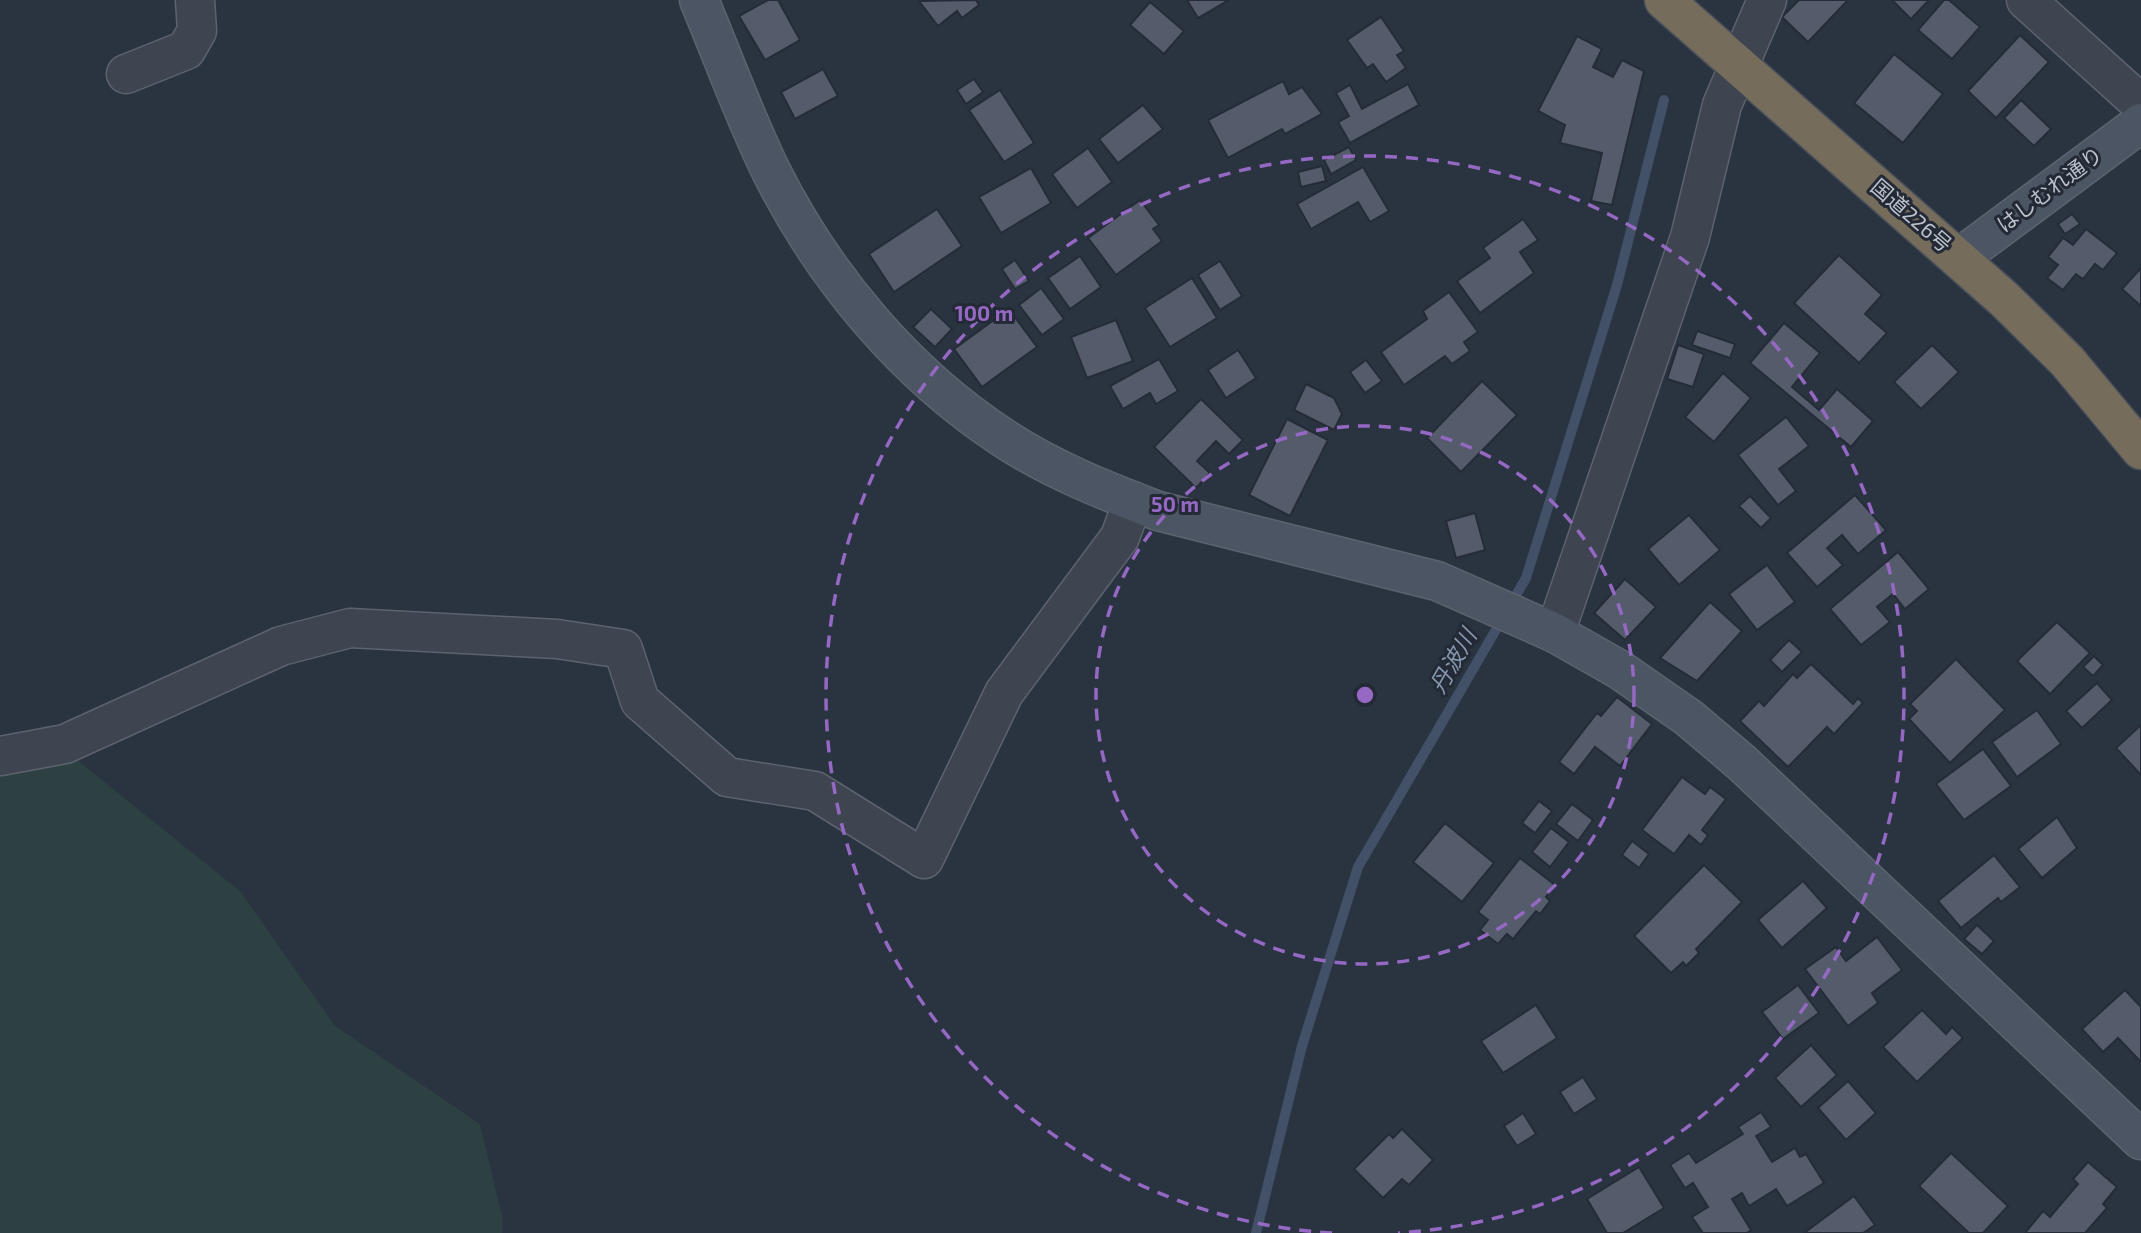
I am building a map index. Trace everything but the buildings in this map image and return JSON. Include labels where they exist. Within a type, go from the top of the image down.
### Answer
[{"type":"highway","name":"国道226号","points":[[1664,0],[1959,258],[2067,361],[2141,450]]},
{"type":"street","points":[[126,74],[186,50],[197,31],[195,0]]},
{"type":"street","points":[[699,0],[771,171],[824,261],[882,334],[941,391],[1006,439],[1069,474],[1133,501],[1158,511],[1437,581],[1547,630],[1643,686],[1689,718],[1742,764],[2141,1140]]},
{"type":"street","points":[[1547,630],[1690,237],[1723,105],[1767,0]]},
{"type":"street","points":[[2026,0],[2141,104]]},
{"type":"street","name":"はしむれ通り","points":[[1959,258],[2141,122]]},
{"type":"street","points":[[0,756],[65,744],[281,646],[350,628],[557,639],[623,649],[640,702],[727,777],[815,791],[924,859],[1004,693],[1120,537],[1133,501]]},
{"type":"green space","points":[[72,756],[240,891],[335,1026],[480,1124],[503,1220],[502,1233],[0,1233],[0,761]]},
{"type":"waterway","name":"丹波川","points":[[1256,1233],[1302,1046],[1358,867],[1526,578],[1617,285],[1664,100]]}]
